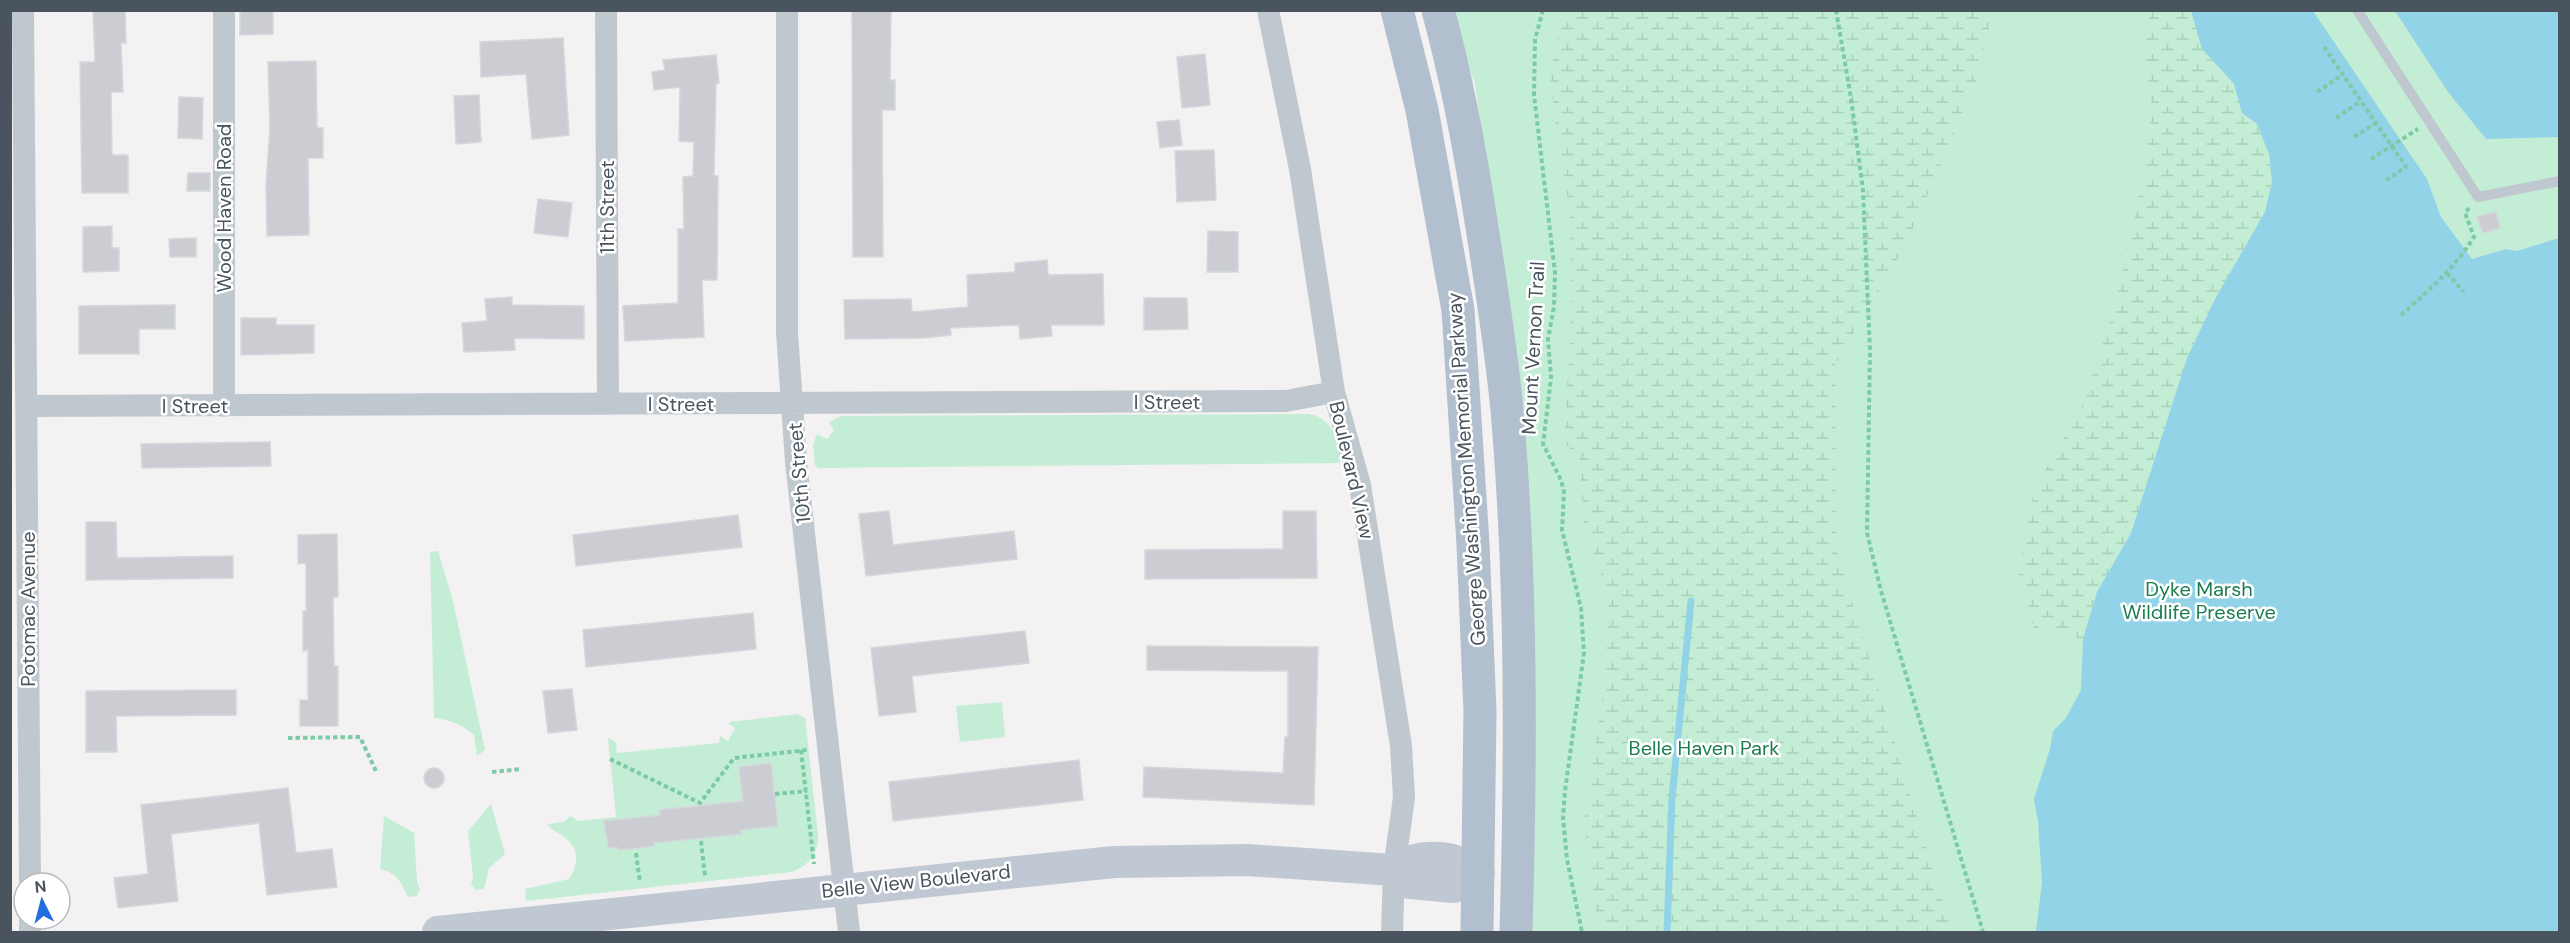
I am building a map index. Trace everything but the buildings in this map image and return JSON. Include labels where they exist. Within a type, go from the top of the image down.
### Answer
[{"type":"main road","name":"George Washington Memorial Parkway","points":[[1397,10],[1425,121],[1458,310],[1473,544],[1480,711],[1478,933]]},
{"type":"main road","name":"George Washington Memorial Parkway","points":[[1438,10],[1475,181],[1492,287],[1507,409],[1516,543],[1520,716],[1516,933]]},
{"type":"main road","points":[[1508,933],[1498,893],[1491,882],[1479,874],[1503,855],[1519,829]]},
{"type":"main road","name":"Belle View Boulevard","points":[[438,933],[1046,867],[1146,861],[1247,860],[1394,870],[1404,862],[1417,859],[1453,860],[1479,874]]},
{"type":"street","name":"Potomac Avenue","points":[[23,10],[27,406],[23,491],[30,871]]},
{"type":"street","name":"Wood Haven Road","points":[[224,10],[224,406]]},
{"type":"street","name":"11th Street","points":[[606,10],[608,404]]},
{"type":"street","name":"10th Street","points":[[787,10],[787,332],[796,462],[849,933]]},
{"type":"street","name":"Boulevard View","points":[[1268,10],[1300,169],[1334,392],[1359,485],[1401,746],[1404,797],[1394,870],[1392,933]]},
{"type":"street","name":"I Street","points":[[27,406],[1286,402],[1334,392]]},
{"type":"lane","points":[[2357,10],[2478,197],[2559,181]]},
{"type":"path","name":"Mount Vernon Trail","points":[[1543,10],[1535,39],[1533,67],[1537,133],[1555,273],[1554,307],[1548,339],[1551,378],[1543,444],[1561,480],[1564,492],[1562,530],[1575,578],[1584,653],[1563,818],[1567,859],[1582,933]]},
{"type":"path","points":[[1836,10],[1863,190],[1870,351],[1869,543],[1983,933]]},
{"type":"path","points":[[2324,47],[2406,166],[2385,181]]},
{"type":"path","points":[[2317,92],[2342,75]]},
{"type":"path","points":[[2336,118],[2361,101]]},
{"type":"path","points":[[2355,137],[2377,122]]},
{"type":"path","points":[[2371,159],[2405,137]]},
{"type":"path","points":[[2401,315],[2447,273],[2474,237],[2465,213],[2478,197]]},
{"type":"path","points":[[2447,273],[2464,292]]},
{"type":"path","points":[[288,738],[360,737],[376,771]]},
{"type":"path","points":[[610,759],[700,804],[730,761],[739,756],[801,750],[814,864]]},
{"type":"path","points":[[492,772],[522,769]]},
{"type":"path","points":[[775,794],[805,792]]},
{"type":"path","points":[[701,841],[705,876]]},
{"type":"path","points":[[636,853],[640,883]]},
{"type":"green space","name":"Dyke Marsh Wildlife Preserve","points":[[1448,11],[2460,11],[2559,96],[2559,932],[1514,932],[1524,435],[1475,84]]},
{"type":"green space","name":"Belle Haven Park","points":[[1563,11],[1993,11],[1976,81],[1906,245],[1835,365],[1836,549],[1952,932],[1599,932],[1584,823],[1605,679],[1609,598],[1584,525],[1580,459],[1564,443],[1572,304],[1570,213],[1550,76]]},
{"type":"green space","points":[[2150,11],[2191,11],[2202,49],[2234,84],[2242,113],[2257,124],[2269,154],[2272,182],[2265,212],[2214,301],[2187,358],[2131,533],[2097,592],[2083,639],[2034,628],[2019,573],[2034,490],[2083,404],[2115,306],[2143,177],[2152,111],[2145,49]]},
{"type":"green space","points":[[1310,414],[1324,420],[1329,425],[1337,438],[1341,461],[1337,463],[818,468],[815,465],[813,445],[817,434],[827,439],[834,431],[829,422],[841,416]]},
{"type":"green space","points":[[438,551],[453,601],[485,750],[477,756],[474,735],[456,723],[434,718],[430,552]]},
{"type":"green space","points":[[1002,702],[1005,737],[960,742],[956,706]]},
{"type":"green space","points":[[797,714],[805,718],[818,834],[815,853],[804,866],[792,872],[526,901],[525,889],[569,879],[575,868],[576,856],[573,846],[547,824],[564,822],[570,816],[578,821],[616,817],[608,738],[616,742],[617,753],[719,743],[720,736],[728,741],[735,728],[729,724],[730,722]]},
{"type":"green space","points":[[491,804],[505,854],[489,868],[484,889],[476,890],[471,884],[473,877],[468,831]]},
{"type":"green space","points":[[384,816],[414,833],[417,882],[420,889],[417,896],[408,897],[398,879],[386,870],[380,869]]},
{"type":"water","points":[[2191,11],[2313,11],[2427,179],[2441,217],[2472,259],[2506,249],[2517,251],[2559,238],[2559,932],[2036,932],[2042,882],[2038,821],[2034,799],[2050,749],[2053,731],[2066,718],[2081,690],[2083,639],[2097,592],[2131,533],[2187,358],[2214,301],[2265,212],[2272,182],[2269,154],[2257,124],[2242,113],[2234,84],[2202,49]]},
{"type":"water","points":[[2395,11],[2559,11],[2559,137],[2486,139],[2448,92]]},
{"type":"waterway","points":[[1667,932],[1672,799],[1691,601]]}]
